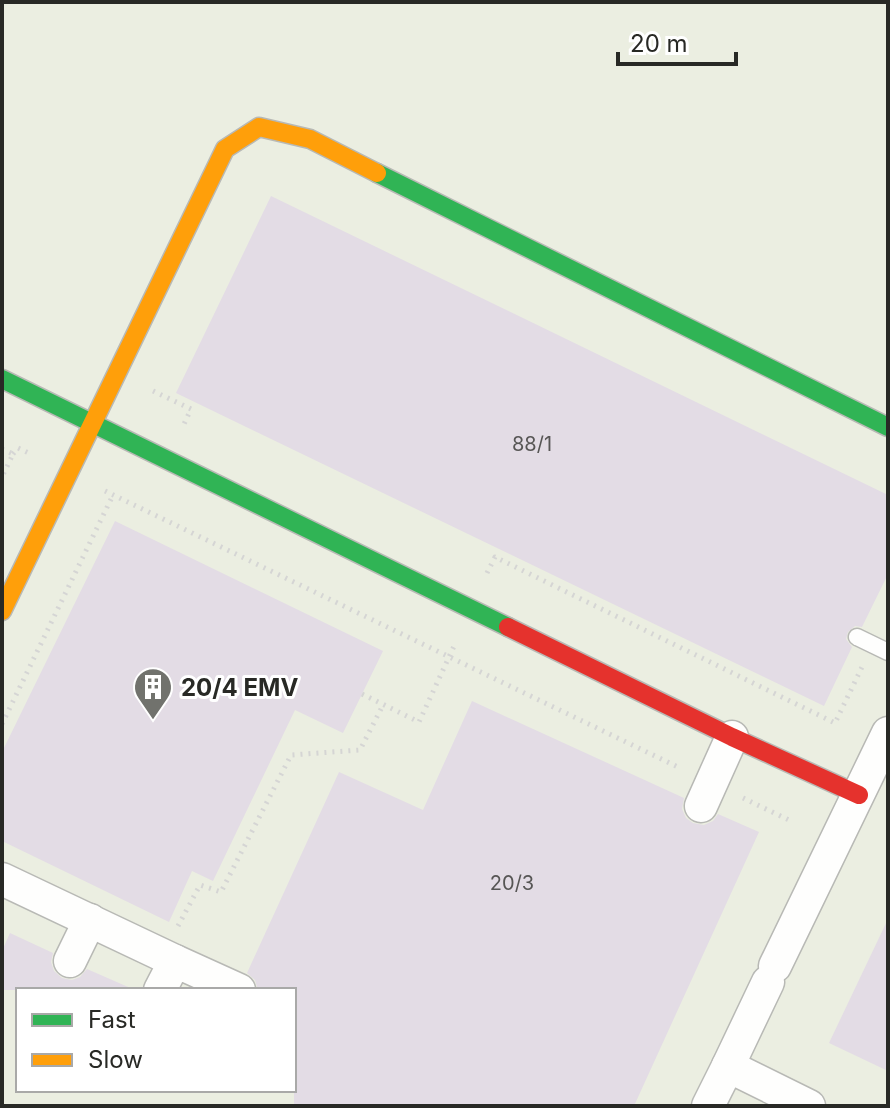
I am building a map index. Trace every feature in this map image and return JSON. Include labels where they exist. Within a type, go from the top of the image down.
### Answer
[{"type":"street","points":[[2,611],[225,149],[259,127],[310,139],[888,427]]},
{"type":"street","points":[[2,379],[732,737],[859,795]]},
{"type":"street","points":[[708,1106],[888,733]]},
{"type":"street","points":[[706,794],[732,737]]},
{"type":"street","points":[[2,879],[90,920],[175,947],[236,988]]},
{"type":"street","points":[[70,961],[90,920]]},
{"type":"street","points":[[161,988],[175,947]]},
{"type":"street","points":[[728,1066],[809,1106]]},
{"type":"lane","points":[[864,641],[888,652]]},
{"type":"path","points":[[2,477],[18,448],[450,655],[706,794],[791,821]]},
{"type":"path","points":[[2,449],[13,454]]},
{"type":"path","points":[[2,724],[113,495]]},
{"type":"path","points":[[362,694],[419,722],[495,557],[835,723],[864,641]]},
{"type":"path","points":[[175,947],[200,885],[221,892],[291,755],[360,750],[383,705]]},
{"type":"shaded area","points":[[2,2],[888,2],[888,1106],[2,1106]]},
{"type":"building","points":[[271,196],[888,495],[888,574],[862,627],[855,626],[848,632],[846,639],[852,647],[824,706],[176,393]]},
{"type":"building","name":"20/4 EMV","points":[[115,521],[383,651],[343,733],[295,710],[213,881],[192,871],[169,922],[2,841],[2,752]]},
{"type":"building","points":[[472,701],[684,798],[682,809],[686,818],[693,823],[704,825],[713,821],[718,814],[759,832],[634,1106],[294,1106],[296,988],[257,988],[255,980],[247,973],[339,772],[423,810]]},
{"type":"building","points":[[888,919],[888,1071],[829,1043]]},
{"type":"building","points":[[10,933],[53,953],[51,962],[54,971],[62,978],[72,980],[87,969],[130,988],[2,990],[2,951]]},
{"type":"traffic: fast","points":[[377,173],[888,427]]},
{"type":"traffic: fast","points":[[2,379],[508,627]]},
{"type":"traffic: slow","points":[[2,611],[225,149],[259,127],[310,139],[377,173]]},
{"type":"traffic: jam","points":[[508,627],[732,737],[859,795]]},
{"type":"place","name":"20/4 EMV","points":[[153,721]]}]
